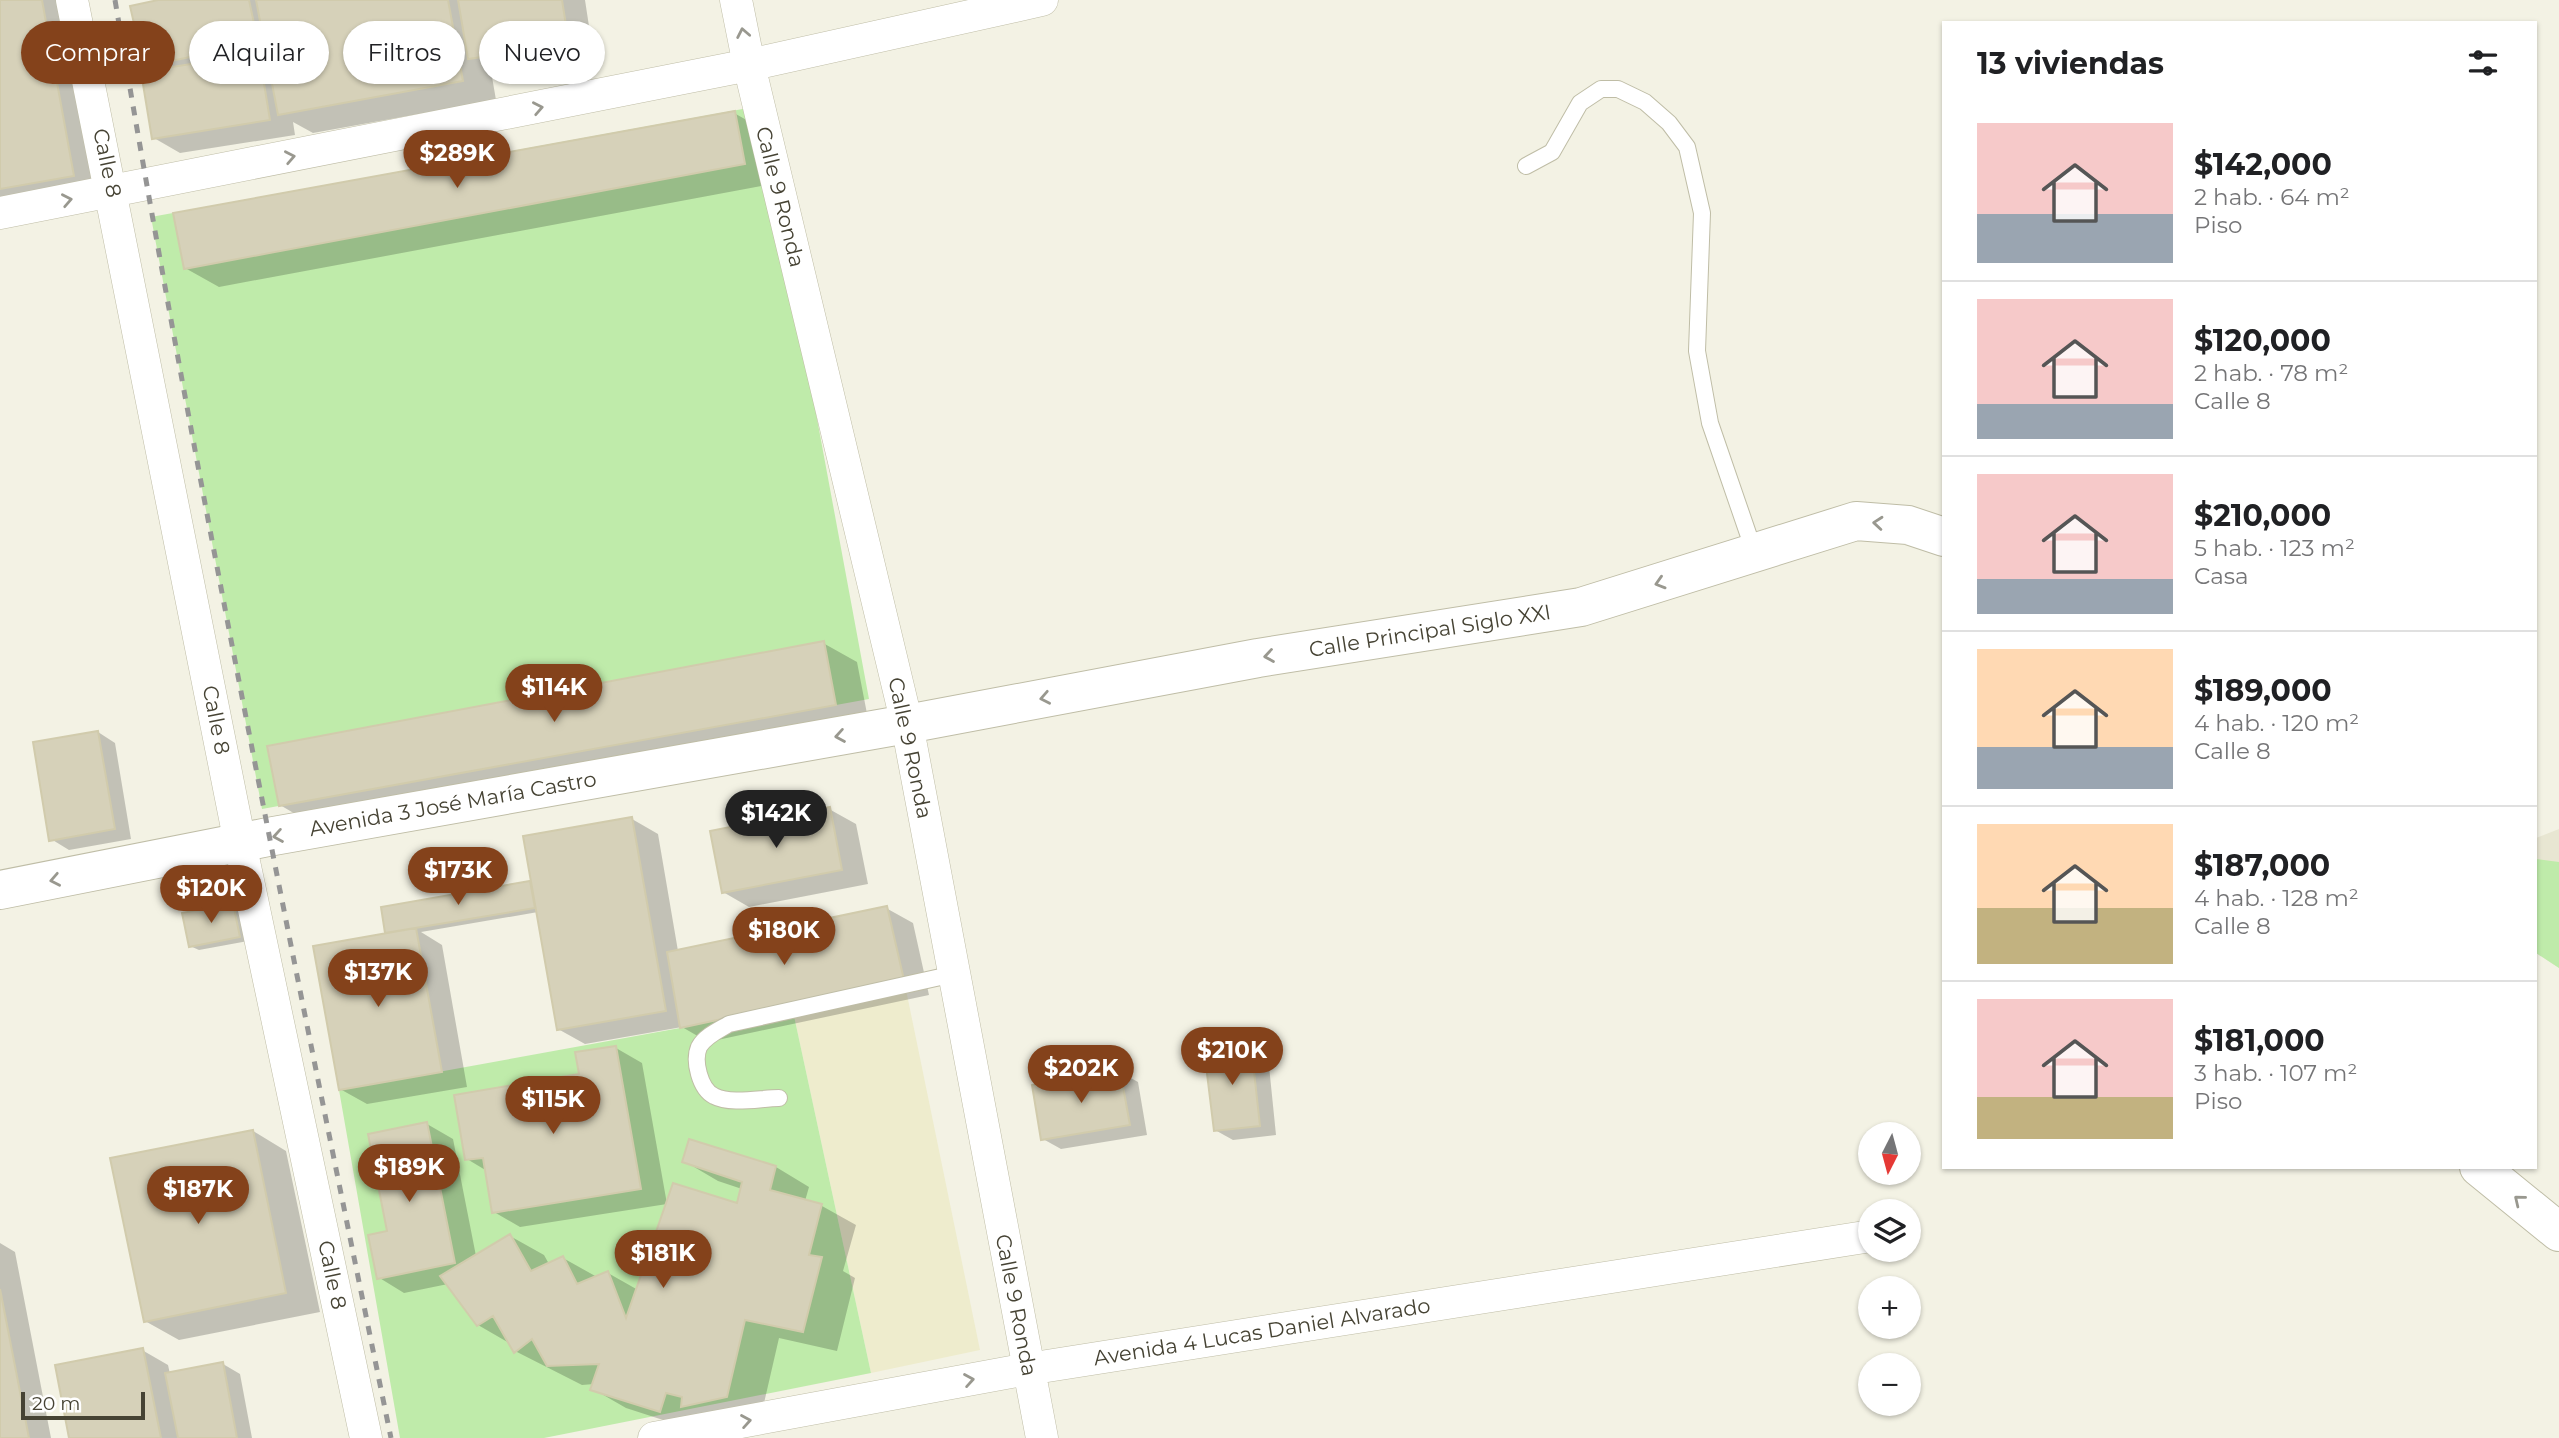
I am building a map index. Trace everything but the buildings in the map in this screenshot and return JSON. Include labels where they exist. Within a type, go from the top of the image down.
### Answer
[{"type":"street","name":"Calle 8","points":[[72,0],[113,192],[240,843],[366,1438]]},
{"type":"street","name":"Calle 9 Ronda","points":[[736,0],[749,65],[907,724],[1042,1438]]},
{"type":"street","points":[[0,213],[749,65],[1042,0]]},
{"type":"street","name":"Calle Principal Siglo XXI","points":[[907,724],[1258,658],[1581,607],[1856,521],[1908,526],[1942,536]]},
{"type":"street","name":"Avenida 3 José María Castro","points":[[0,890],[240,843],[907,724]]},
{"type":"street","points":[[2481,1169],[2559,1232]]},
{"type":"street","name":"Avenida 4 Lucas Daniel Alvarado","points":[[654,1438],[1028,1369],[1858,1238]]},
{"type":"lane","points":[[1526,166],[1552,152],[1580,103],[1601,89],[1618,89],[1645,102],[1669,123],[1687,146],[1702,213],[1697,351],[1710,423],[1754,551]]},
{"type":"lane","points":[[779,1098],[729,1100],[713,1096],[702,1085],[697,1060],[699,1047],[709,1035],[729,1024],[954,975]]},
{"type":"shaded area","points":[[2559,829],[2559,968],[2537,954],[2537,838]]},
{"type":"shaded area","points":[[904,980],[980,1350],[871,1373],[791,1002]]},
{"type":"green space","points":[[759,106],[869,699],[262,809],[151,217]]},
{"type":"green space","points":[[2537,859],[2559,862],[2559,968],[2537,954]]},
{"type":"green space","points":[[791,1002],[871,1373],[544,1438],[400,1438],[339,1090],[680,1028]]},
{"type":"railway","points":[[115,0],[212,541],[391,1438]]}]
